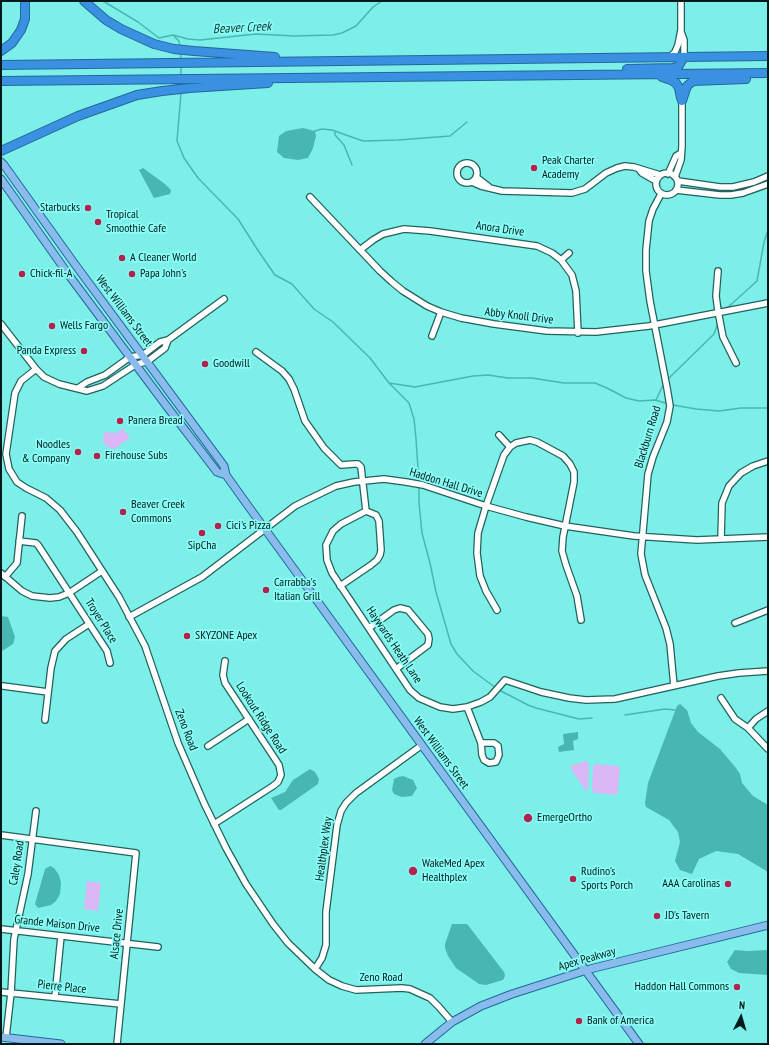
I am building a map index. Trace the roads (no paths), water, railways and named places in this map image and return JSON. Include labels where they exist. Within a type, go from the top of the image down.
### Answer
[{"type":"highway","points":[[1,51],[12,43],[21,30],[25,19],[25,1]]},
{"type":"highway","points":[[84,1],[106,20],[121,29],[148,42],[167,47],[194,52],[334,61]]},
{"type":"highway","points":[[1,65],[768,56]]},
{"type":"highway","points":[[575,74],[608,70],[673,68],[678,67],[684,57]]},
{"type":"highway","points":[[1,81],[768,73]]},
{"type":"highway","points":[[643,74],[668,78],[674,81],[678,86],[682,101]]},
{"type":"highway","points":[[1,151],[78,116],[137,95],[190,88],[334,77]]},
{"type":"highway","points":[[682,101],[687,86],[696,80],[768,78]]},
{"type":"main road","name":"West Williams Street","points":[[1,162],[224,466],[226,476],[639,1044]]},
{"type":"main road","name":"West Williams Street","points":[[1,179],[135,365],[217,472],[226,476]]},
{"type":"main road","name":"Apex Peakway","points":[[425,1044],[452,1022],[481,1006],[585,970],[768,925]]},
{"type":"main road","points":[[3,1037],[61,1044]]},
{"type":"street","points":[[670,57],[675,52],[678,45],[681,30],[680,1]]},
{"type":"street","points":[[681,30],[684,40],[684,57]]},
{"type":"street","points":[[676,190],[678,186],[676,179],[681,160],[682,146],[682,101]]},
{"type":"street","points":[[668,174],[676,156],[681,153]]},
{"type":"street","points":[[474,179],[493,190],[572,193],[585,189],[609,171],[630,166],[660,175],[664,173],[668,174],[676,179],[720,187],[733,187],[754,182],[768,176]]},
{"type":"street","points":[[639,169],[656,181]]},
{"type":"street","points":[[660,175],[656,181],[656,188],[661,194],[668,195],[676,190],[720,195],[743,193],[768,184]]},
{"type":"street","points":[[754,182],[757,189]]},
{"type":"street","name":"Blackburn Road","points":[[661,194],[650,218],[646,250],[646,271],[670,406],[667,422],[648,474],[641,554],[643,569],[666,628],[670,644],[674,686]]},
{"type":"street","name":"Abby Knoll Drive","points":[[310,197],[380,272],[403,291],[427,306],[461,318],[547,331],[578,333],[618,330],[655,324],[768,302]]},
{"type":"street","name":"Anora Drive","points":[[360,250],[383,234],[397,230],[413,229],[529,244],[544,248],[561,260],[572,275],[576,291],[578,333]]},
{"type":"street","points":[[561,260],[569,253]]},
{"type":"street","points":[[718,271],[716,296],[723,337],[736,363]]},
{"type":"street","points":[[1,324],[44,377],[68,387],[87,391],[103,386],[135,365],[145,358],[160,342],[168,340],[224,300]]},
{"type":"street","points":[[432,336],[441,312]]},
{"type":"street","points":[[256,352],[282,371],[289,379],[305,421],[324,448],[341,465],[358,464],[361,467],[366,511],[376,515],[379,521],[381,550],[377,560],[340,586]]},
{"type":"street","points":[[78,388],[87,382],[105,375],[130,357],[145,358]]},
{"type":"street","name":"Zeno Road","points":[[36,369],[21,381],[15,393],[6,454],[8,470],[17,482],[46,498],[60,510],[77,532],[129,617],[145,646],[178,743],[214,824],[243,880],[288,944],[315,969],[335,983],[349,988],[365,990],[402,988],[418,992],[435,1002],[452,1022]]},
{"type":"street","points":[[499,435],[510,447]]},
{"type":"street","points":[[497,610],[483,583],[478,561],[477,538],[486,506],[504,455],[510,447],[516,443],[524,441],[537,442],[563,456],[570,464],[574,472],[574,482],[562,545],[563,557],[575,590],[581,620]]},
{"type":"street","points":[[721,540],[722,503],[729,486],[741,473],[753,466],[768,461]]},
{"type":"street","name":"Haddon Hall Drive","points":[[129,617],[202,577],[295,506],[322,492],[344,484],[362,481],[384,479],[411,482],[486,506],[565,526],[642,537],[721,540],[768,537]]},
{"type":"street","name":"Haywards Heath Lane","points":[[366,511],[341,524],[333,530],[328,540],[326,550],[327,560],[332,573],[340,586],[410,690],[425,702],[432,705],[446,708],[467,707],[490,697],[506,680],[551,695],[586,700],[621,698],[739,673],[768,671]]},
{"type":"street","points":[[22,516],[16,563],[3,575],[22,591],[32,596],[50,598],[59,597],[70,593],[102,571]]},
{"type":"street","name":"Troyer Place","points":[[20,541],[36,543],[38,545],[107,651],[110,663]]},
{"type":"street","points":[[369,628],[394,610],[400,608],[408,610],[428,634],[428,645],[396,669]]},
{"type":"street","points":[[735,623],[753,614],[768,610]]},
{"type":"street","points":[[45,720],[53,660],[58,647],[66,639],[89,624]]},
{"type":"street","name":"Lookout Ridge Road","points":[[214,824],[273,786],[280,779],[281,771],[279,765],[225,683],[223,675],[225,661]]},
{"type":"street","points":[[3,686],[48,692]]},
{"type":"street","points":[[721,698],[735,719],[748,728],[768,749]]},
{"type":"street","points":[[467,707],[481,743]]},
{"type":"street","points":[[748,728],[756,719],[768,712]]},
{"type":"street","points":[[208,746],[249,719]]},
{"type":"street","name":"Healthplex Way","points":[[315,969],[322,958],[326,945],[326,912],[337,825],[341,811],[346,803],[356,793],[422,745]]},
{"type":"street","name":"Caley Road","points":[[3,1037],[11,992],[15,931],[28,874],[36,811]]},
{"type":"street","points":[[1,835],[32,839]]},
{"type":"street","name":"Alsace Drive","points":[[32,839],[136,853],[117,1044]]},
{"type":"street","name":"Grande Maison Drive","points":[[1,929],[158,947]]},
{"type":"street","points":[[55,997],[61,936]]},
{"type":"street","name":"Pierre Place","points":[[1,992],[121,1004]]},
{"type":"water","points":[[303,128],[315,131],[316,136],[313,148],[308,158],[298,160],[284,158],[277,152],[279,136],[286,131]]},
{"type":"water","points":[[143,168],[165,184],[171,190],[170,194],[154,198],[139,170]]},
{"type":"water","points":[[1,616],[8,617],[15,637],[13,644],[2,651],[1,651]]},
{"type":"water","points":[[680,704],[687,710],[691,723],[698,732],[720,749],[736,768],[740,774],[742,783],[753,796],[768,805],[768,872],[738,854],[716,851],[699,859],[692,874],[680,870],[675,861],[680,842],[678,832],[669,820],[646,807],[645,803],[648,783],[677,706]]},
{"type":"water","points":[[578,732],[578,739],[573,741],[574,750],[559,752],[558,747],[564,744],[563,734]]},
{"type":"water","points":[[310,769],[315,772],[319,779],[318,784],[279,810],[271,798],[285,792],[293,780]]},
{"type":"water","points":[[403,776],[413,780],[417,788],[412,796],[402,797],[394,794],[392,790],[394,779]]},
{"type":"water","points":[[50,866],[54,868],[59,875],[61,883],[60,894],[56,901],[51,905],[38,908],[35,904],[45,869]]},
{"type":"water","points":[[452,924],[467,924],[504,972],[505,976],[503,980],[486,985],[479,984],[456,968],[448,956],[445,948]]},
{"type":"water","points":[[735,950],[768,950],[768,975],[739,973],[731,969],[727,962]]},
{"type":"waterway","name":"Beaver Creek","points":[[103,1],[138,22],[159,38],[173,35],[188,39],[200,40],[256,34],[294,36],[333,35],[342,33],[356,26],[373,7],[382,1]]},
{"type":"waterway","name":"Beaver Creek","points":[[173,35],[179,41],[180,47]]},
{"type":"waterway","points":[[181,53],[181,61]]},
{"type":"waterway","points":[[181,67],[181,77]]},
{"type":"waterway","points":[[181,93],[177,141],[184,158],[198,178],[238,219],[275,275],[292,284],[314,309],[333,322],[370,358],[389,383],[409,403],[414,419],[419,482]]},
{"type":"waterway","points":[[315,131],[322,129],[332,130],[363,141],[398,140],[450,136],[467,122]]},
{"type":"waterway","points":[[335,132],[335,135],[344,145],[352,165]]},
{"type":"waterway","points":[[726,309],[757,281],[764,242],[768,230]]},
{"type":"waterway","points":[[668,379],[714,334],[718,323]]},
{"type":"waterway","points":[[389,383],[415,387],[473,376],[488,375],[508,378],[532,378],[564,383],[595,383],[626,398],[639,401],[655,400],[669,404]]},
{"type":"waterway","points":[[656,400],[664,383]]},
{"type":"waterway","points":[[673,405],[719,411],[741,408],[768,408]]},
{"type":"waterway","points":[[419,486],[422,533],[436,592],[451,644],[457,654],[473,671],[496,688]]},
{"type":"waterway","points":[[499,690],[536,708],[579,719],[592,718]]},
{"type":"waterway","points":[[625,715],[665,709],[675,710],[676,712]]},
{"type":"place","name":"Peak Charter Academy","points":[[534,168]]},
{"type":"place","name":"Starbucks","points":[[88,208]]},
{"type":"place","name":"Tropical Smoothie Cafe","points":[[98,222]]},
{"type":"place","name":"A Cleaner World","points":[[122,258]]},
{"type":"place","name":"Chick-fil-A","points":[[22,274]]},
{"type":"place","name":"Papa John's","points":[[132,274]]},
{"type":"place","name":"Wells Fargo","points":[[52,326]]},
{"type":"place","name":"Panda Express","points":[[84,351]]},
{"type":"place","name":"Goodwill","points":[[205,364]]},
{"type":"place","name":"Panera Bread","points":[[120,421]]},
{"type":"place","name":"Noodles & Company","points":[[78,452]]},
{"type":"place","name":"Firehouse Subs","points":[[97,456]]},
{"type":"place","name":"Beaver Creek Commons","points":[[123,512]]},
{"type":"place","name":"Cici's Pizza","points":[[218,526]]},
{"type":"place","name":"SipCha","points":[[202,533]]},
{"type":"place","name":"Carrabba's Italian Grill","points":[[266,590]]},
{"type":"place","name":"SKYZONE Apex","points":[[187,636]]},
{"type":"place","name":"EmergeOrtho","points":[[528,818]]},
{"type":"place","name":"WakeMed Apex Healthplex","points":[[413,871]]},
{"type":"place","name":"Rudino's Sports Porch","points":[[573,879]]},
{"type":"place","name":"AAA Carolinas","points":[[728,884]]},
{"type":"place","name":"JD's Tavern","points":[[657,916]]},
{"type":"place","name":"Haddon Hall Commons","points":[[737,987]]},
{"type":"place","name":"Bank of America","points":[[579,1021]]}]
